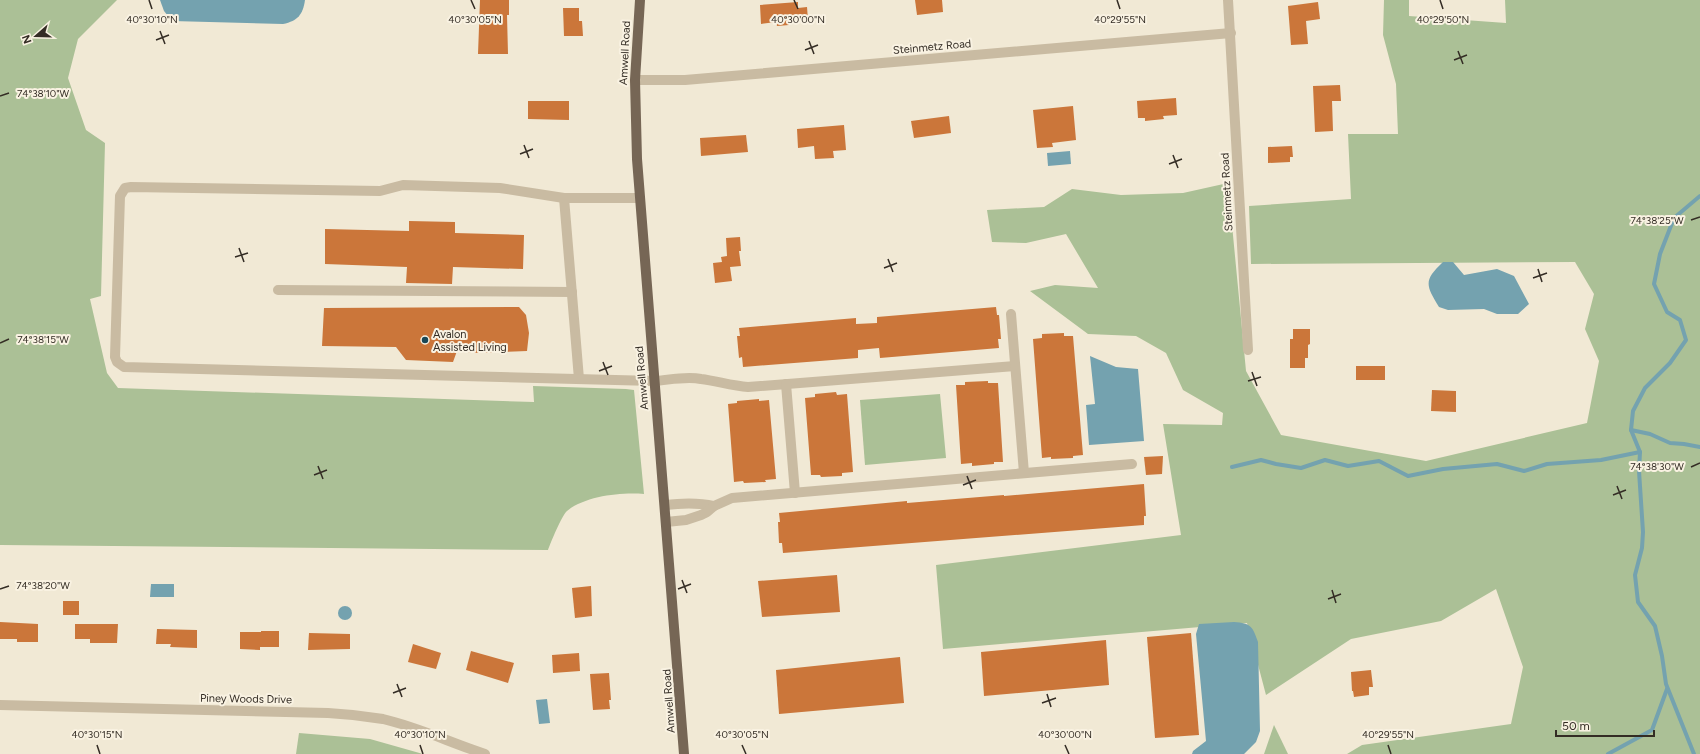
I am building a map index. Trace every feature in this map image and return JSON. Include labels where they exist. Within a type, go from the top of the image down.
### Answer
[{"type":"main road","name":"Amwell Road","points":[[640,0],[635,80],[639,198],[684,754]]},
{"type":"street","name":"Steinmetz Road","points":[[1228,0],[1248,350]]},
{"type":"street","name":"Steinmetz Road","points":[[635,80],[685,80],[1231,33]]},
{"type":"street","points":[[639,198],[564,198],[500,188],[403,185],[380,191],[125,188],[120,196],[115,357],[120,366],[124,367],[654,381],[701,378],[730,386],[748,387],[1015,366]]},
{"type":"street","points":[[564,198],[579,379]]},
{"type":"street","points":[[278,290],[572,292]]},
{"type":"street","points":[[1011,314],[1024,473]]},
{"type":"street","points":[[786,384],[795,493]]},
{"type":"street","points":[[666,522],[686,520],[701,515],[714,506],[732,498],[1132,464]]},
{"type":"street","points":[[665,505],[689,503],[714,506]]},
{"type":"street","name":"Piney Woods Drive","points":[[0,705],[357,715],[409,726],[485,754]]},
{"type":"green space","points":[[0,0],[117,0],[78,39],[68,78],[86,130],[105,143],[101,296],[90,299],[107,373],[118,388],[534,402],[533,386],[634,390],[644,494],[604,496],[575,506],[565,513],[548,550],[0,545]]},
{"type":"green space","points":[[1384,0],[1409,0],[1409,16],[1506,23],[1505,0],[1700,0],[1700,754],[1347,754],[1362,745],[1511,724],[1523,667],[1496,589],[1441,621],[1351,639],[1266,695],[1247,623],[943,649],[936,565],[1181,535],[1163,424],[1222,425],[1223,413],[1183,390],[1166,353],[1136,336],[1088,334],[1030,291],[1055,285],[1098,288],[1066,234],[1026,243],[992,242],[987,210],[1044,207],[1072,189],[1121,195],[1183,193],[1228,183],[1246,371],[1281,435],[1426,461],[1587,423],[1599,361],[1585,329],[1594,294],[1575,262],[1251,264],[1249,206],[1351,199],[1348,134],[1398,134],[1396,84],[1383,35]]},
{"type":"green space","points":[[940,394],[946,458],[865,465],[860,400]]},
{"type":"green space","points":[[1274,725],[1288,754],[1264,754]]},
{"type":"green space","points":[[299,733],[370,739],[423,754],[296,754]]},
{"type":"water","points":[[160,0],[305,0],[303,9],[299,16],[288,23],[283,24],[172,21],[164,11]]},
{"type":"water","points":[[1070,151],[1071,164],[1048,166],[1047,153]]},
{"type":"water","points":[[1443,262],[1453,262],[1464,275],[1497,269],[1514,276],[1529,304],[1518,314],[1497,314],[1484,309],[1448,310],[1439,307],[1431,293],[1429,283],[1432,274]]},
{"type":"water","points":[[1090,356],[1116,367],[1138,369],[1144,441],[1089,445],[1086,405],[1095,404]]},
{"type":"water","points":[[151,584],[174,584],[174,597],[150,597]]},
{"type":"water","points":[[342,606],[348,606],[352,610],[352,616],[348,620],[342,620],[338,616],[338,610]]},
{"type":"water","points":[[1234,622],[1244,623],[1253,629],[1258,642],[1260,731],[1256,742],[1244,754],[1192,754],[1193,751],[1206,741],[1196,634],[1199,624]]},
{"type":"water","points":[[547,699],[550,723],[539,724],[536,700]]},
{"type":"building","points":[[480,0],[509,0],[509,15],[507,15],[508,54],[478,54]]},
{"type":"building","points":[[915,0],[942,0],[943,12],[917,15]]},
{"type":"building","points":[[798,2],[798,8],[807,7],[808,20],[789,25],[777,26],[776,22],[761,24],[760,5]]},
{"type":"building","points":[[1318,2],[1320,19],[1306,21],[1308,44],[1291,45],[1288,6]]},
{"type":"building","points":[[563,8],[579,8],[579,21],[582,21],[583,36],[564,36]]},
{"type":"building","points":[[1340,85],[1341,101],[1332,101],[1333,131],[1315,132],[1313,86]]},
{"type":"building","points":[[1176,98],[1177,115],[1163,116],[1164,119],[1145,121],[1145,118],[1138,118],[1137,101]]},
{"type":"building","points":[[528,101],[569,101],[569,120],[528,119]]},
{"type":"building","points":[[1073,106],[1076,140],[1052,143],[1053,147],[1037,148],[1033,110]]},
{"type":"building","points":[[949,116],[951,133],[914,138],[911,121]]},
{"type":"building","points":[[844,125],[846,150],[833,151],[834,158],[815,159],[814,146],[798,148],[797,129]]},
{"type":"building","points":[[746,135],[748,152],[701,156],[700,138]]},
{"type":"building","points":[[1292,146],[1293,157],[1290,157],[1290,162],[1268,163],[1268,147]]},
{"type":"building","points":[[409,221],[455,222],[455,233],[524,235],[523,269],[453,267],[452,284],[406,283],[407,267],[325,264],[325,229],[409,231]]},
{"type":"building","points":[[740,237],[741,251],[739,251],[741,266],[730,267],[732,281],[715,283],[713,263],[722,262],[721,257],[727,256],[726,238]]},
{"type":"building","name":"Avalon Assisted Living","points":[[519,307],[526,315],[529,333],[527,351],[478,353],[457,351],[453,362],[406,360],[396,347],[322,346],[324,308]]},
{"type":"building","points":[[996,307],[997,315],[999,315],[1001,339],[998,339],[999,348],[880,358],[879,348],[858,350],[858,358],[743,367],[742,357],[739,358],[737,336],[740,336],[739,328],[856,318],[856,324],[877,323],[877,317]]},
{"type":"building","points":[[1293,329],[1310,329],[1310,344],[1308,345],[1308,358],[1305,358],[1305,368],[1290,368],[1290,339],[1293,339]]},
{"type":"building","points":[[1064,333],[1064,336],[1073,336],[1083,455],[1073,456],[1073,458],[1042,458],[1033,339],[1042,338],[1042,334]]},
{"type":"building","points":[[1356,366],[1385,366],[1385,380],[1356,380]]},
{"type":"building","points":[[988,381],[988,383],[998,383],[1003,462],[972,466],[972,463],[961,464],[956,385],[965,385],[965,382]]},
{"type":"building","points":[[1432,390],[1456,391],[1456,412],[1431,411]]},
{"type":"building","points":[[836,392],[837,395],[847,394],[853,472],[842,473],[842,476],[821,477],[820,475],[811,475],[805,398],[815,397],[815,394]]},
{"type":"building","points":[[759,399],[759,401],[769,400],[776,479],[765,480],[766,482],[734,482],[728,404],[737,403],[737,401]]},
{"type":"building","points":[[1163,456],[1162,474],[1146,475],[1144,457]]},
{"type":"building","points":[[1144,484],[1146,516],[1144,516],[1144,525],[783,553],[782,543],[779,543],[779,513],[907,501],[907,503]]},
{"type":"building","points":[[837,575],[840,612],[762,617],[758,581]]},
{"type":"building","points":[[591,586],[592,616],[575,618],[572,588]]},
{"type":"building","points":[[63,601],[79,601],[79,615],[63,615]]},
{"type":"building","points":[[0,622],[38,624],[38,642],[17,642],[17,639],[0,639]]},
{"type":"building","points":[[75,624],[118,624],[117,643],[90,643],[90,639],[75,639]]},
{"type":"building","points":[[157,629],[197,630],[197,648],[170,647],[171,644],[156,644]]},
{"type":"building","points":[[279,631],[279,647],[260,647],[260,650],[240,649],[240,632]]},
{"type":"building","points":[[309,633],[350,634],[350,649],[308,650]]},
{"type":"building","points":[[1191,633],[1199,735],[1155,738],[1147,637]]},
{"type":"building","points":[[1106,640],[1109,685],[984,696],[981,652]]},
{"type":"building","points":[[413,644],[441,653],[436,669],[408,662]]},
{"type":"building","points":[[471,651],[514,663],[508,683],[466,670]]},
{"type":"building","points":[[579,653],[580,671],[553,673],[552,655]]},
{"type":"building","points":[[900,657],[904,703],[779,714],[776,670]]},
{"type":"building","points":[[1371,670],[1373,687],[1369,687],[1369,695],[1354,697],[1352,691],[1351,672]]},
{"type":"building","points":[[609,673],[611,700],[609,700],[610,709],[593,710],[590,674]]},
{"type":"waterway","points":[[1694,754],[1666,684],[1662,656],[1655,626],[1638,602],[1635,575],[1642,548],[1643,532],[1639,471],[1640,452],[1631,430],[1633,411],[1645,388],[1670,363],[1686,340],[1680,320],[1667,312],[1654,284],[1660,254],[1674,218],[1700,196]]},
{"type":"waterway","points":[[1631,430],[1650,434],[1670,443],[1700,447]]},
{"type":"waterway","points":[[1232,467],[1261,460],[1301,468],[1325,460],[1348,466],[1379,461],[1408,476],[1443,469],[1497,464],[1524,471],[1547,464],[1601,460],[1640,452]]},
{"type":"waterway","points":[[1608,754],[1652,730],[1667,689]]},
{"type":"place","name":"Avalon Assisted Living","points":[[425,340]]}]
